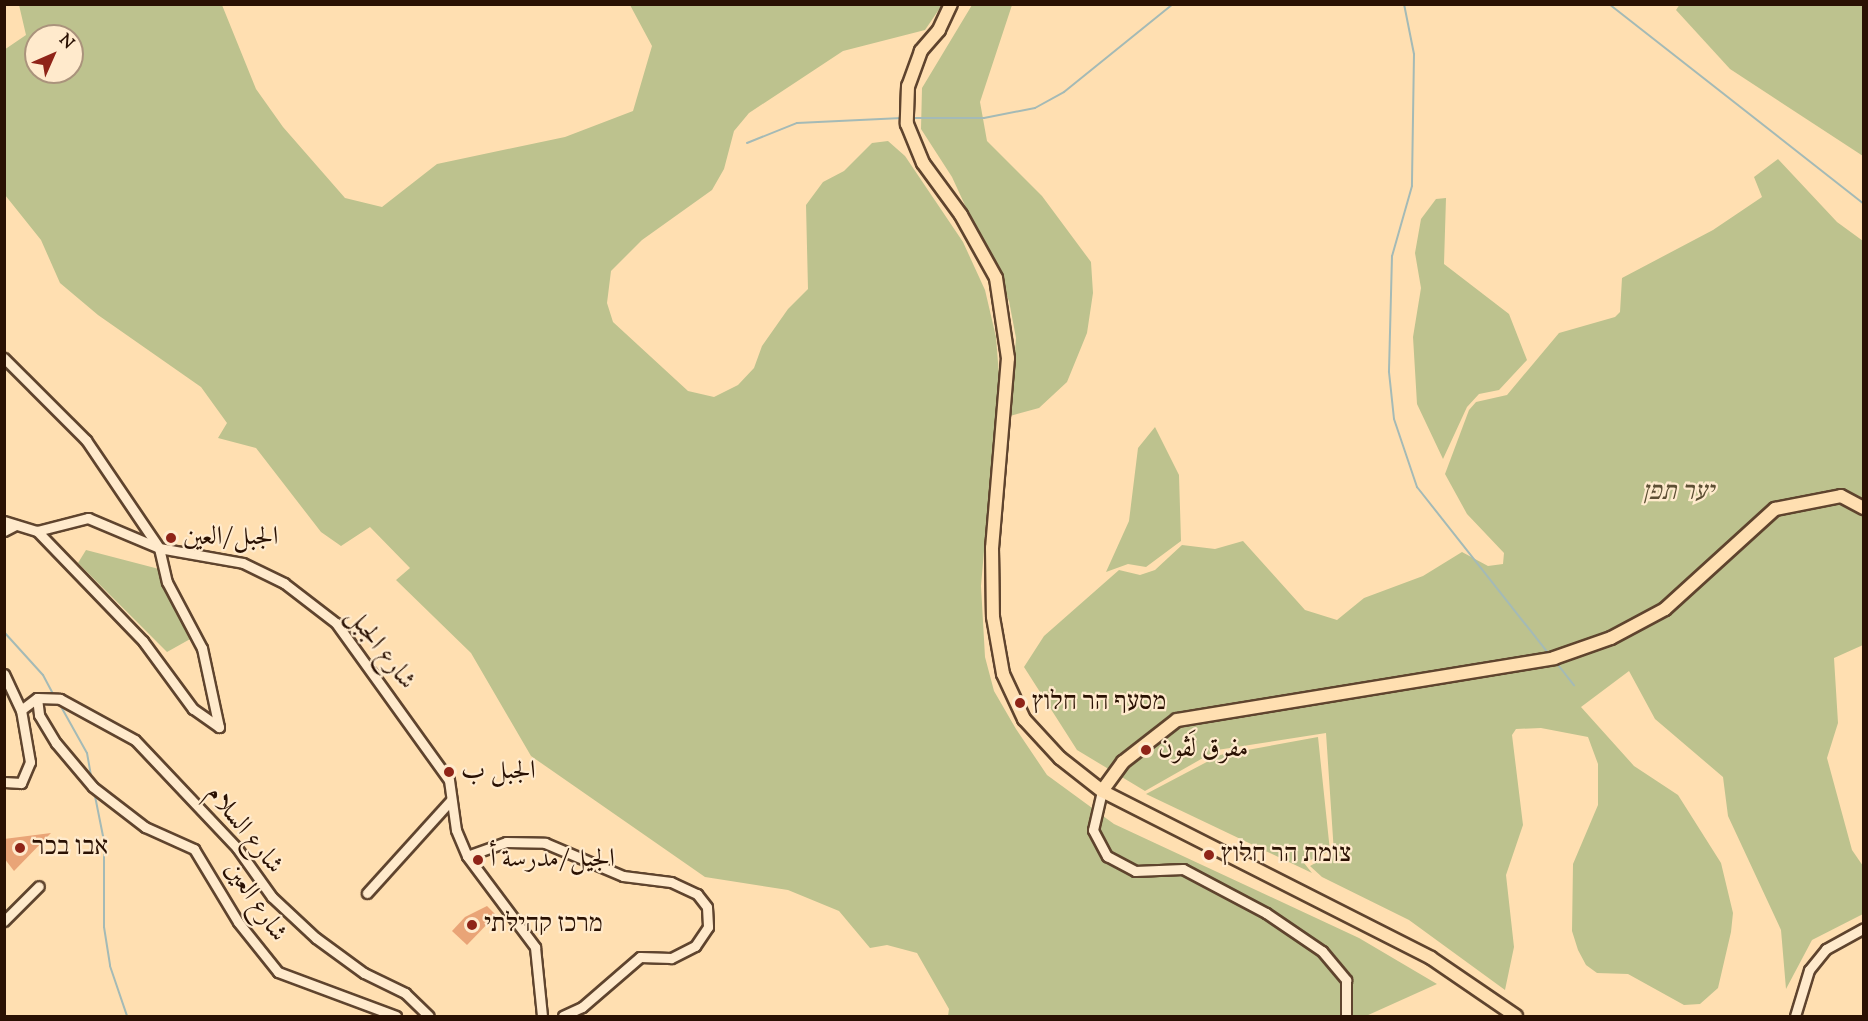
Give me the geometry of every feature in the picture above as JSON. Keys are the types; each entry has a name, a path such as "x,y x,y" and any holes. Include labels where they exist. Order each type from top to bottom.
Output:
{"main road":[{"path":"951,4 921,51 908,86 907,124 923,163 961,215 996,278 1008,358 992,548 993,616 1003,674 1024,719 1041,741 1102,791 1431,958 1516,1017"},
{"path":"1102,791 1123,762 1177,720 1554,658 1611,638 1665,609 1775,509 1841,496 1863,508"}],"street":[{"path":"4,358 86,440 159,548 167,582 202,648 219,727 193,709 142,641 37,531 4,521"},
{"name":"شارع الجبل","path":"37,531 88,518 159,548 243,564 312,600 336,623 430,750 449,780 456,830 467,856 535,947 542,1017"},
{"path":"4,531 16,525"},
{"path":"4,674 21,710 30,762 21,783 4,782"},
{"path":"21,710 37,698"},
{"name":"شارع العين","path":"37,698 39,715 56,743 93,787 145,826 194,849 238,922 278,972 396,1017"},
{"name":"شارع السلام","path":"37,698 60,699 135,740 237,848 272,897 316,938 364,973 405,993 429,1017"},
{"path":"1102,791 1093,830 1107,856 1135,871 1183,869 1266,913 1322,951 1346,980 1346,1017"},
{"path":"367,893 451,800"},
{"path":"467,856 506,842 545,843 622,876 671,882 697,894 707,907 708,927 695,946 671,958 640,957 582,1007 563,1017"},
{"path":"4,921 39,886"},
{"path":"1795,1017 1809,970 1826,949 1863,928"}],"green space":[{"path":"1680,4 1863,5 1863,156 1730,69 1676,10"},
{"path":"19,5 222,5 256,89 283,127 345,198 382,207 437,164 565,137 633,111 652,46 630,5 942,5 925,30 843,51 749,113 734,131 724,169 712,190 642,240 611,271 607,303 613,322 688,391 714,397 738,385 754,368 762,346 788,309 808,289 806,205 823,182 844,171 872,143 888,141 905,156 963,242 985,290 996,337 999,375 981,586 985,657 994,691 1016,729 1047,775 1114,824 1359,938 1437,984 1366,1016 948,1016 949,1009 917,953 887,945 870,948 839,911 788,890 705,877 531,756 471,653 396,580 410,568 370,527 341,546 321,532 256,448 218,438 227,423 201,387 98,315 60,283 41,240 5,195 4,50 24,36 24,84 84,84 84,24 24,24 24,26"},
{"path":"972,5 1012,5 980,102 987,141 1042,196 1091,262 1093,293 1087,333 1067,382 1039,408 1010,416 1016,338 1009,301 952,177 921,129 922,88"},
{"name":"יער תפן","path":"1778,159 1837,222 1863,241 1863,645 1834,658 1838,723 1827,758 1852,850 1863,866 1863,914 1812,940 1786,989 1781,930 1728,816 1723,777 1655,719 1629,671 1581,707 1634,766 1678,795 1721,863 1733,913 1731,932 1718,988 1700,1004 1684,1005 1628,974 1597,973 1586,965 1578,950 1572,931 1573,864 1598,805 1598,764 1588,737 1541,728 1516,729 1512,735 1523,825 1506,875 1514,947 1505,990 1409,920 1322,877 1310,866 1334,853 1326,733 1217,750 1145,791 1077,750 1024,667 1044,636 1119,570 1140,575 1155,570 1182,545 1215,549 1243,541 1305,610 1337,620 1364,598 1423,576 1462,552 1488,566 1503,564 1504,553 1467,514 1445,474 1469,410 1476,402 1507,395 1559,333 1615,317 1620,312 1622,278 1713,230 1762,197 1754,177"},
{"path":"1446,198 1444,264 1509,314 1527,360 1499,390 1479,394 1467,407 1443,459 1417,404 1413,337 1421,288 1415,253 1421,219 1436,199"},
{"path":"1155,427 1179,475 1181,541 1146,567 1128,564 1106,572 1129,521 1138,448"},
{"path":"86,550 159,569 162,586 192,638 167,652 78,563"},
{"path":"1318,737 1330,851 1304,863 1312,873 1146,794 1220,755"}],"building":[{"name":"אבו בכר","path":"51,833 14,871 4,858 4,839"},
{"name":"מרכז קהילתי","path":"487,906 496,915 467,945 452,931 465,917"}],"waterway":[{"path":"911,118 984,118 1035,108 1064,92 1173,4"},
{"path":"1404,4 1414,54 1412,186 1392,256 1389,372 1394,419 1417,487 1549,654"},
{"path":"1609,4 1864,204"},
{"path":"747,143 797,123 902,118"},
{"path":"4,632 43,675 54,696"},
{"path":"1555,661 1574,685"},
{"path":"59,703 87,753 92,780"},
{"path":"94,791 104,841 104,927 110,966 127,1016"}],"place":[{"name":"الجبل/العين","path":"171,538"},
{"name":"מסעף הר חלוץ","path":"1020,703"},
{"name":"مفرق لَڤون","path":"1146,750"},
{"name":"الجبل ب","path":"449,772"},
{"name":"אבו בכר","path":"20,848"},
{"name":"צומת הר חלוץ","path":"1209,855"},
{"name":"الجيل/مدرسة أ","path":"478,860"},
{"name":"מרכז קהילתי","path":"472,925"}]}
